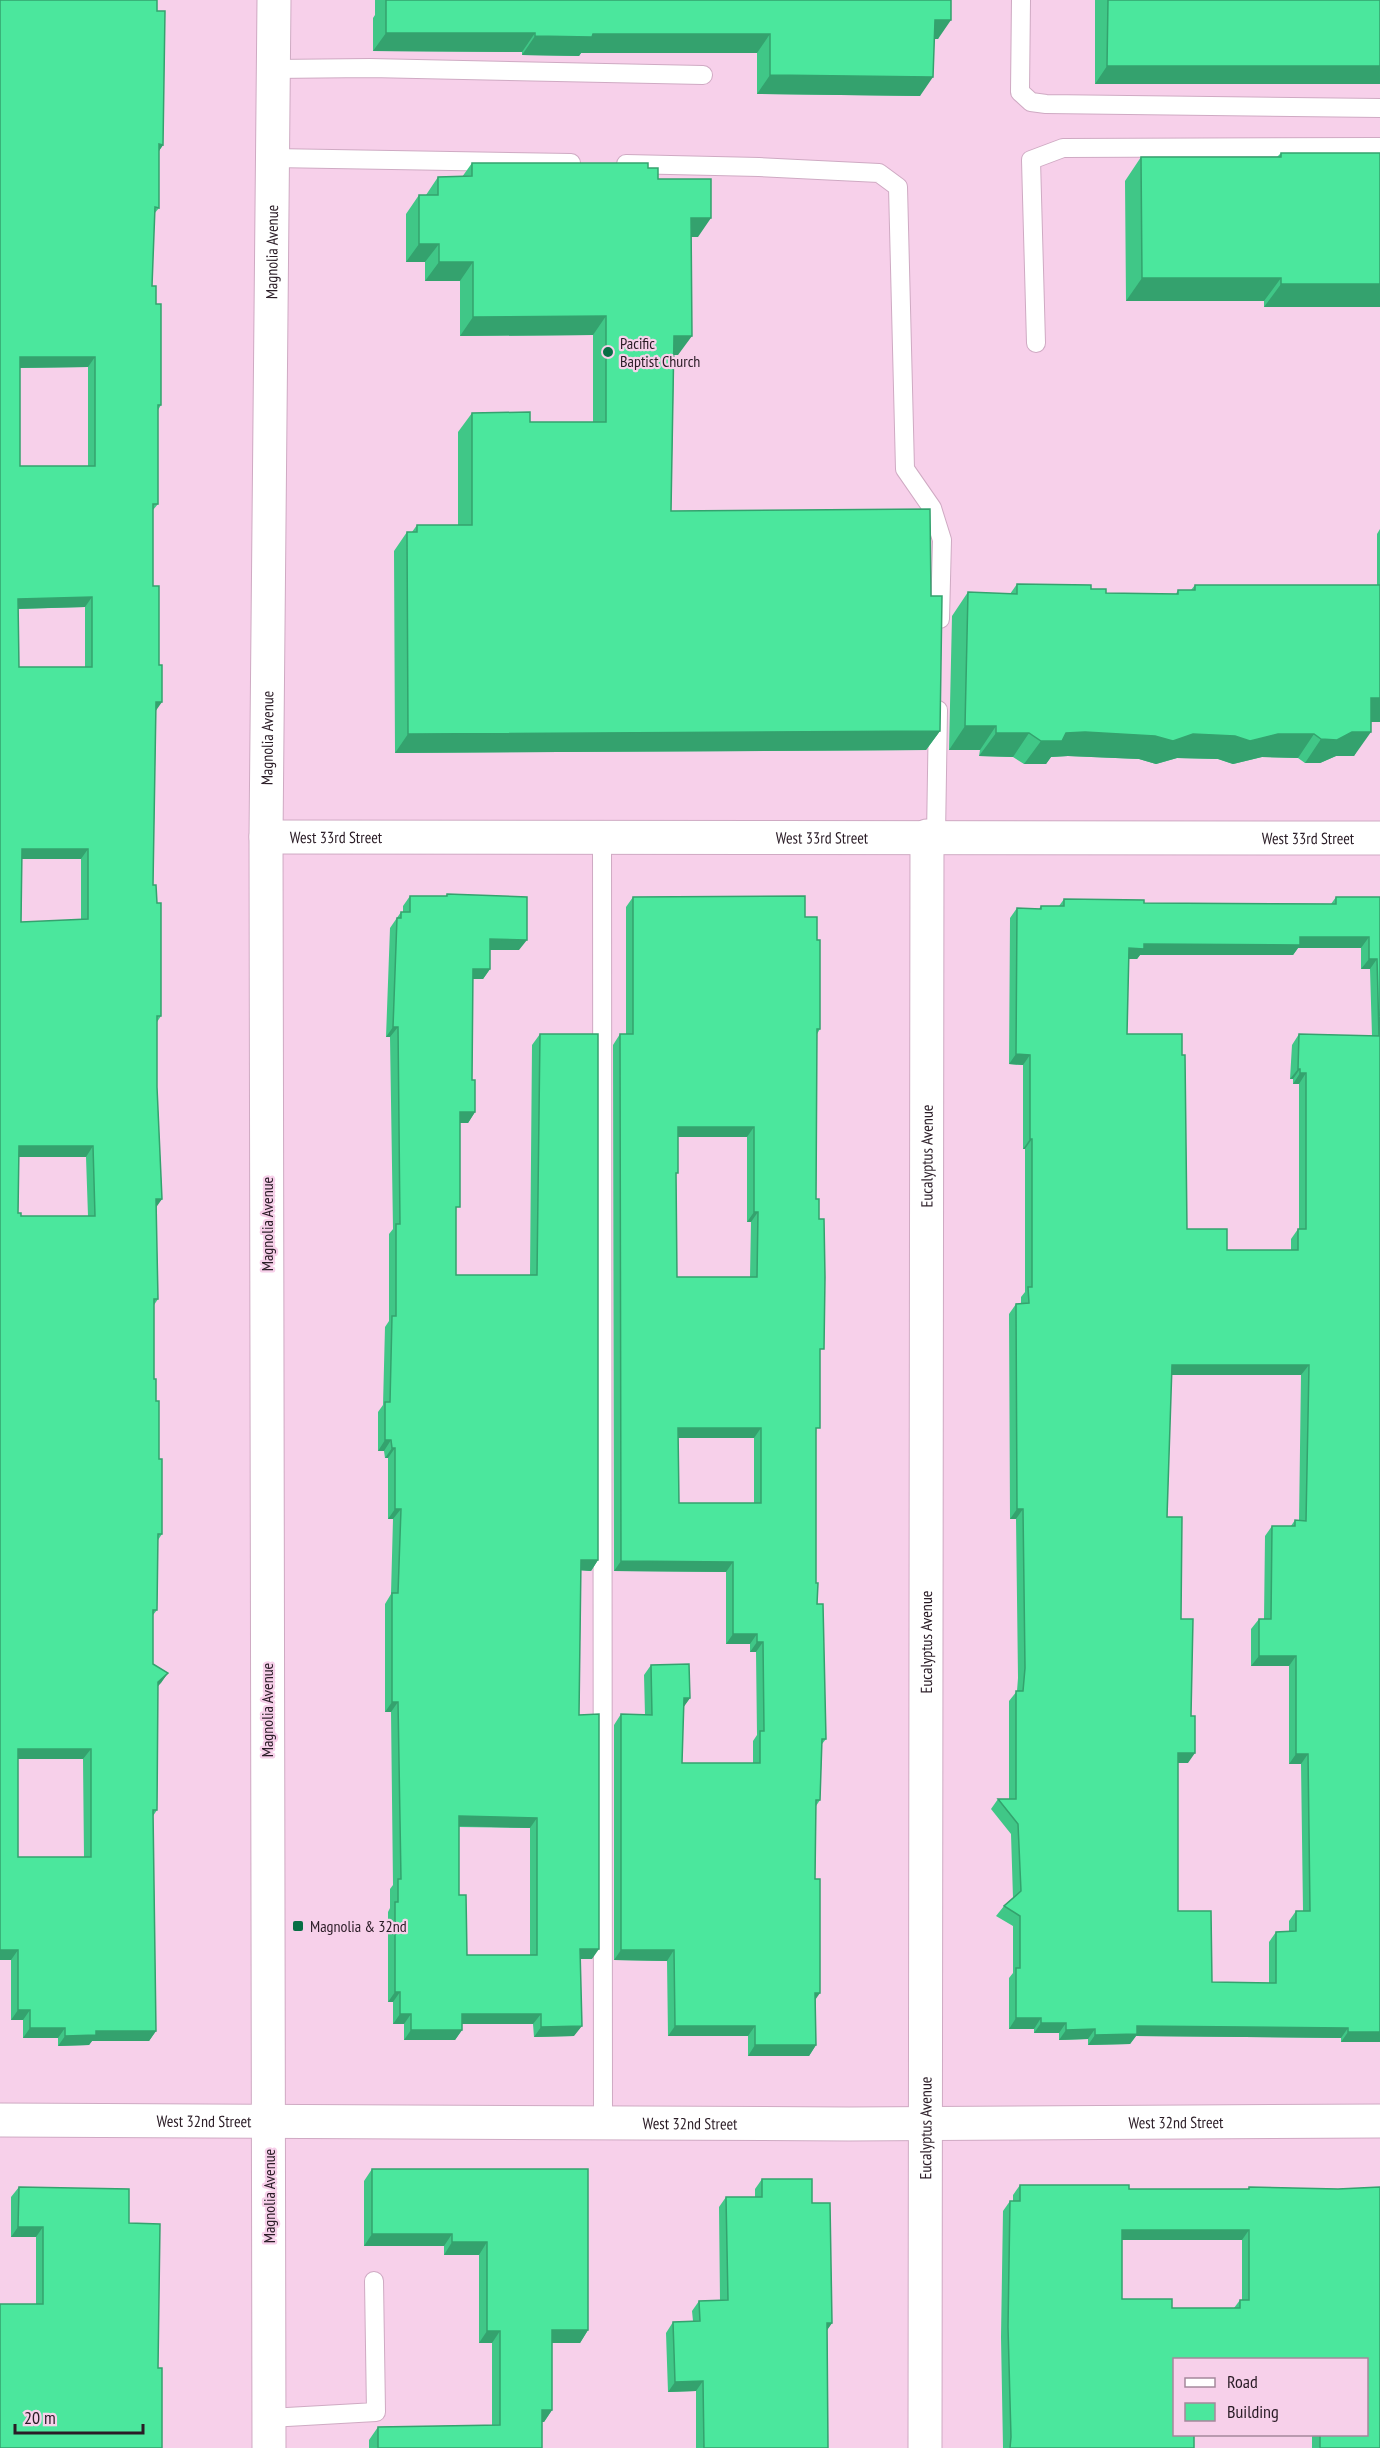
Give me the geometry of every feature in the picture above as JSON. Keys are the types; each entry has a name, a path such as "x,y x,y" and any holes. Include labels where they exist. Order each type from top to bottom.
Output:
{"street":[{"name":"Magnolia Avenue","path":"269,2433 266,837 274,0"},
{"name":"Eucalyptus Avenue","path":"925,2448 924,2124 931,836"},
{"name":"West 33rd Street","path":"266,837 1380,838"},
{"name":"West 32nd Street","path":"0,2120 924,2124 1380,2121"}],"lane":[{"path":"1021,0 1020,92 1032,102 1380,108"},
{"path":"273,69 370,68 703,75"},
{"path":"1036,343 1032,160 1064,148 1380,147"},
{"path":"273,158 584,164"},
{"path":"607,164 759,167 879,173 898,187 905,469 932,508 942,540 940,634"},
{"path":"931,836 938,692"},
{"path":"602,836 603,2123"},
{"path":"269,2433 376,2412 374,2281"}],"building":[{"path":"0,0 157,0 157,11 165,11 163,145 159,144 159,208 155,207 152,286 156,286 156,304 161,304 161,405 158,405 158,504 153,504 153,586 159,586 159,665 162,665 162,702 156,702 153,885 156,885 157,903 161,903 161,1016 157,1016 157,1087 162,1199 156,1199 158,1299 154,1299 154,1379 156,1379 156,1401 159,1401 159,1459 162,1459 162,1534 158,1534 157,1610 153,1610 153,1664 168,1673 158,1682 157,1810 153,1810 156,2031 96,2031 96,2035 65,2036 65,2028 30,2028 30,2010 18,2010 18,1950 0,1950","holes":["20,357 95,357 95,466 20,466","92,597 92,667 19,667 18,599","22,849 88,849 88,919 21,922","19,1146 93,1146 95,1216 21,1216 21,1213 18,1213","18,1749 91,1749 91,1857 18,1857"]},
{"path":"386,0 951,0 951,20 935,20 933,77 770,75 770,34 593,34 592,37 535,36 535,33 386,33"},
{"path":"1108,0 1380,0 1380,66 1107,66"},
{"path":"1281,153 1380,153 1380,284 1281,284 1281,278 1142,278 1141,157 1281,157"},
{"path":"472,163 648,163 648,168 658,168 658,179 711,179 711,218 691,218 692,336 674,336 671,511 930,509 931,596 942,596 940,731 408,734 407,532 417,532 417,525 472,525 472,413 530,412 530,422 606,422 606,316 473,317 473,262 439,262 439,244 419,244 419,195 438,195 438,177 472,176"},
{"path":"1017,584 1091,585 1091,589 1106,589 1106,593 1178,594 1178,590 1195,590 1195,585 1380,585 1380,698 1371,698 1371,732 1352,732 1337,740 1321,739 1314,734 1278,734 1250,741 1235,736 1193,734 1173,741 1155,736 1085,732 1066,733 1062,741 1041,741 1029,733 996,733 996,726 965,726 968,592 1017,594"},
{"path":"447,894 527,897 527,940 490,939 490,969 473,969 472,1080 475,1080 475,1112 460,1112 460,1207 456,1207 456,1275 537,1275 540,1034 598,1034 598,1560 581,1560 579,1715 599,1714 599,1949 580,1949 582,2026 541,2027 541,2014 462,2014 462,2030 411,2030 411,2014 400,2014 400,1992 395,1992 395,1902 398,1902 398,1879 401,1879 398,1702 392,1702 392,1593 398,1593 401,1509 395,1509 395,1448 392,1448 391,1440 385,1440 385,1402 390,1402 392,1316 396,1316 396,1224 400,1224 398,1027 393,1027 397,918 401,918 401,912 410,912 410,896 447,896","holes":["459,1816 537,1818 537,1955 467,1955 466,1895 459,1895"]},
{"path":"805,896 805,917 817,917 817,940 820,940 820,1029 817,1029 816,1199 819,1199 819,1219 824,1219 825,1277 824,1349 820,1349 820,1428 816,1428 816,1583 818,1583 817,1604 823,1604 826,1739 822,1739 820,1800 816,1800 815,1879 820,1879 820,1993 815,1993 816,2045 755,2045 755,2026 675,2026 674,1950 621,1950 621,1714 652,1715 651,1665 689,1664 690,1698 684,1698 682,1763 760,1763 760,1731 764,1731 763,1642 757,1642 757,1634 733,1634 733,1562 621,1561 620,1034 633,1034 633,897","holes":["678,1127 754,1127 754,1212 758,1212 757,1277 677,1277","678,1428 761,1428 761,1503 679,1503"]},
{"path":"1336,897 1380,897 1380,2032 1348,2032 1348,2028 1137,2026 1137,2034 1095,2035 1095,2029 1066,2030 1066,2023 1041,2023 1041,2018 1016,2018 1016,1968 1020,1968 1020,1916 1004,1906 1021,1891 1018,1824 998,1799 1016,1799 1016,1691 1023,1691 1025,1668 1023,1509 1017,1509 1016,1304 1029,1303 1028,1287 1032,1287 1032,1139 1030,1139 1030,1055 1016,1054 1017,908 1041,909 1041,906 1064,906 1064,899 1144,900 1144,903 1336,904","holes":["1300,937 1369,937 1369,959 1377,959 1379,1036 1299,1034 1298,1069 1300,1073 1306,1073 1306,1229 1298,1229 1298,1250 1227,1250 1227,1229 1187,1229 1185,1055 1182,1055 1182,1034 1127,1034 1129,948 1144,949 1144,944 1300,945","1172,1365 1309,1365 1306,1521 1295,1520 1295,1526 1272,1526 1271,1619 1259,1619 1259,1656 1296,1656 1296,1754 1308,1754 1310,1911 1296,1911 1296,1931 1276,1932 1276,1983 1212,1982 1211,1911 1178,1911 1178,1753 1195,1753 1195,1716 1191,1716 1193,1619 1181,1619 1182,1517 1167,1517"]},
{"path":"372,2169 588,2169 588,2330 552,2330 552,2410 542,2410 542,2448 378,2448 378,2427 500,2425 500,2331 487,2331 487,2242 452,2242 452,2234 372,2234"},
{"path":"762,2179 812,2179 812,2203 830,2203 832,2323 827,2323 828,2448 704,2448 703,2381 675,2382 673,2322 700,2321 699,2301 728,2300 726,2197 762,2197"},
{"path":"1020,2185 1129,2185 1129,2189 1380,2187 1380,2448 1320,2448 1320,2436 1368,2436 1368,2358 1173,2358 1173,2436 1194,2436 1194,2448 1010,2448 1008,2327 1010,2201 1020,2201","holes":["1122,2230 1249,2230 1249,2300 1240,2300 1240,2308 1172,2308 1172,2299 1122,2299"]},
{"path":"19,2187 129,2189 129,2223 160,2224 158,2368 162,2368 162,2448 0,2448 0,2304 43,2304 43,2227 18,2227"}],"place":[{"name":"Pacific Baptist Church","path":"608,352"},
{"name":"Magnolia & 32nd","path":"298,1926"}]}
